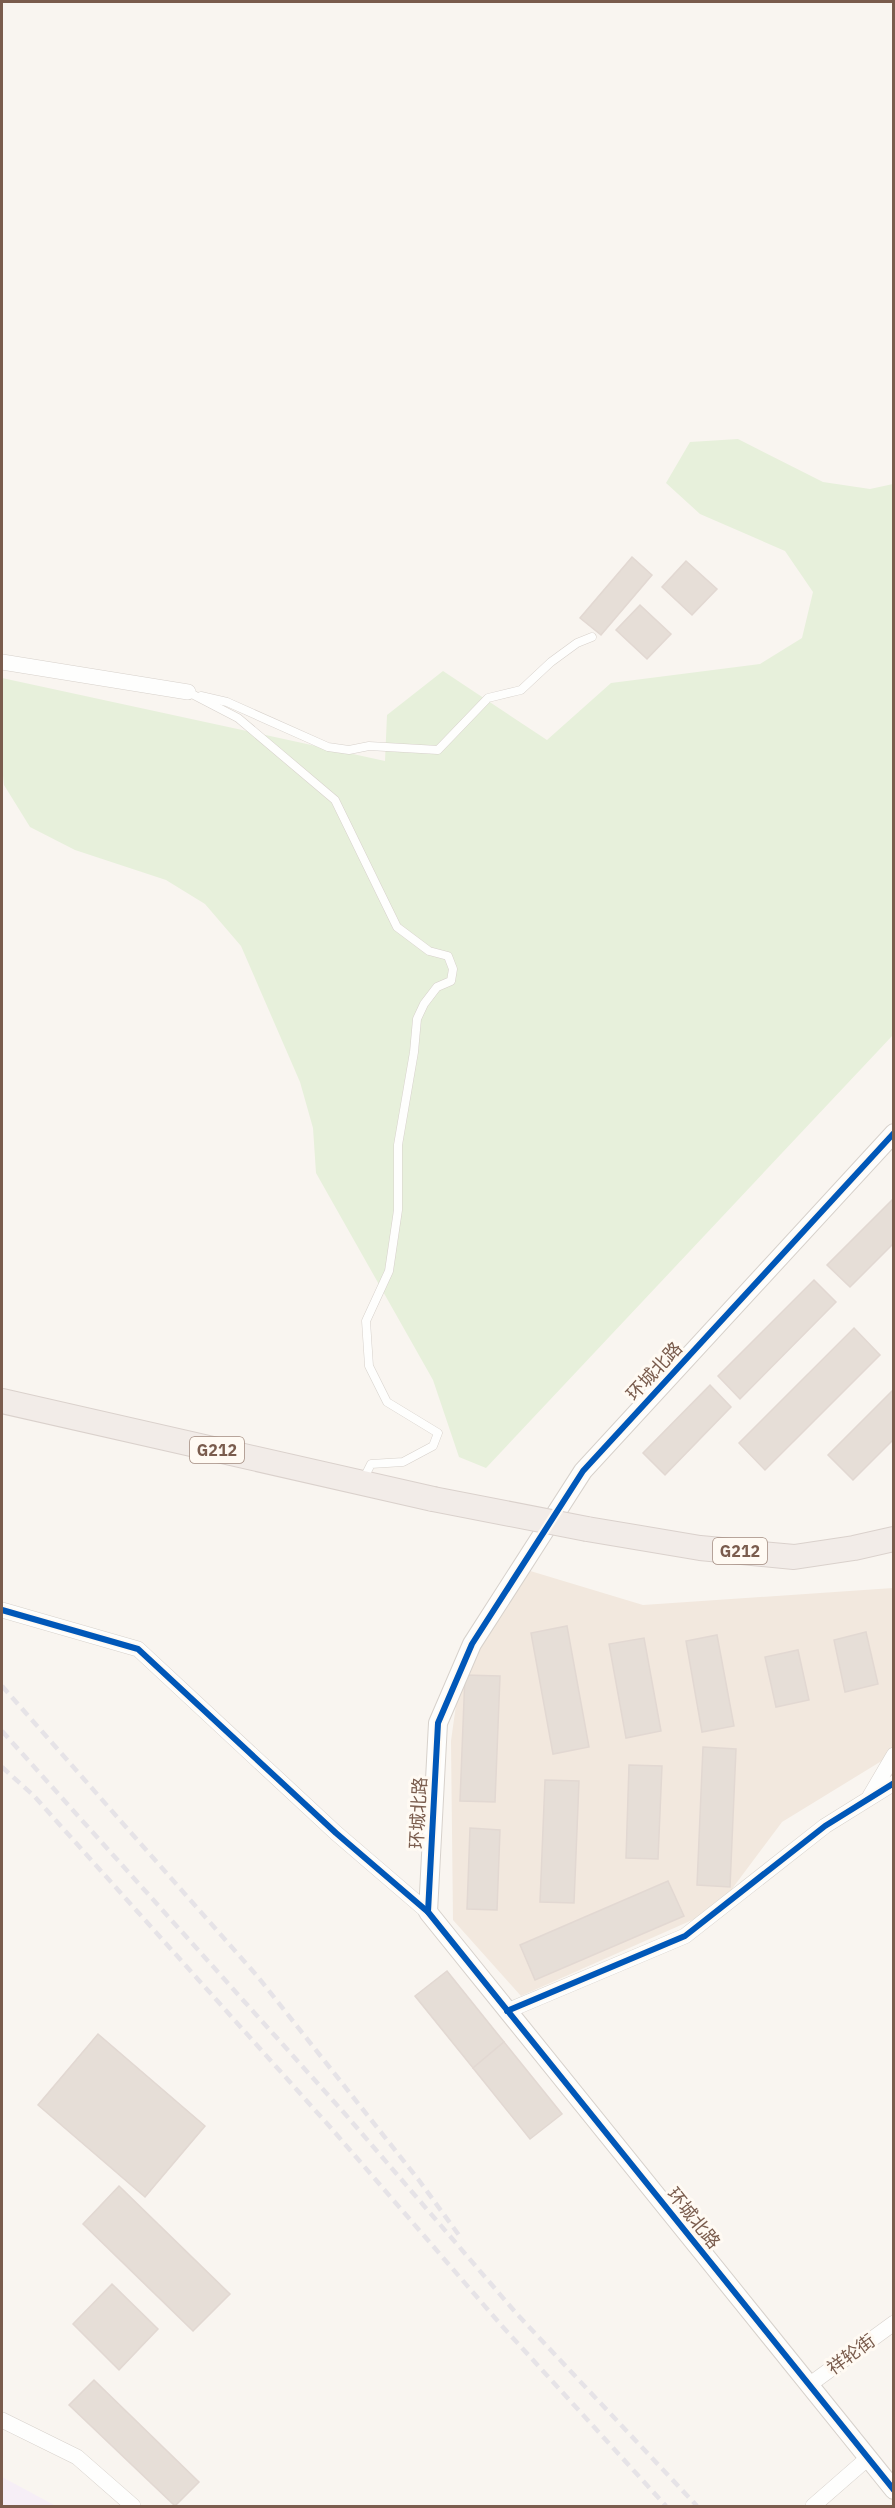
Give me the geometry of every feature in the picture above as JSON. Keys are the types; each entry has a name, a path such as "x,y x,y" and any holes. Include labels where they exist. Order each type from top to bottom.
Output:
{"highway":[{"name":"G212","path":"2,1401 433,1498 587,1529 700,1548 794,1557 894,1539"}],"street":[{"path":"2,662 188,692"},
{"name":"环城北路","path":"894,1133 582,1471 472,1644 438,1723 428,1912 894,2490"},
{"path":"2,1610 138,1649 336,1833 428,1912"},
{"path":"869,1799 894,1755"},
{"path":"507,2011 685,1936 825,1826 894,1783"},
{"name":"祥轮街","path":"809,2385 894,2323"},
{"path":"2,2420 77,2457 133,2506"},
{"path":"813,2506 868,2458"}],"lane":[{"path":"188,692 226,702 328,747 349,750 369,746 438,750 488,698 521,690 551,662 578,643 592,637"},
{"path":"188,692 238,718 335,800 398,927 429,951 448,956 453,969 451,981 438,987 424,1004 417,1019 398,1145 398,1210 389,1271 366,1321 369,1366 387,1402 438,1433 433,1446 403,1462 371,1464 362,1483"}],"shaded area":[{"path":"527,1570 643,1605 893,1588 893,1754 782,1822 717,1909 521,1996 453,1920 451,1741 460,1676"},
{"path":"2,2477 56,2506 2,2506"}],"green space":[{"path":"738,439 823,482 870,489 893,484 893,1035 486,1468 459,1457 433,1380 316,1173 313,1128 300,1082 241,946 205,904 166,880 75,850 30,827 4,785 2,678 385,761 387,715 443,671 547,740 611,683 760,664 802,638 813,592 785,551 700,514 666,483 690,442"}],"building":[{"path":"632,557 652,575 601,635 580,618"},
{"path":"686,561 717,589 692,615 662,587"},
{"path":"640,605 671,634 647,659 616,630"},
{"path":"894,1198 894,1243 850,1287 827,1265"},
{"path":"814,1280 836,1302 740,1399 718,1376"},
{"path":"854,1328 880,1355 765,1470 739,1443"},
{"path":"710,1385 731,1407 665,1475 643,1453"},
{"path":"894,1389 894,1439 853,1480 828,1455"},
{"path":"567,1626 589,1747 553,1754 531,1633"},
{"path":"866,1632 878,1684 845,1692 834,1640"},
{"path":"717,1635 734,1726 702,1732 686,1641"},
{"path":"644,1638 661,1731 626,1738 609,1644"},
{"path":"798,1650 809,1700 776,1707 765,1657"},
{"path":"465,1675 500,1676 495,1802 460,1801"},
{"path":"703,1747 736,1749 730,1887 697,1885"},
{"path":"629,1765 662,1766 658,1859 626,1858"},
{"path":"545,1780 579,1781 574,1903 540,1902"},
{"path":"470,1828 500,1830 497,1910 467,1909"},
{"path":"668,1881 684,1916 535,1980 520,1945"},
{"path":"447,1971 504,2042 473,2068 415,1996"},
{"path":"98,2034 205,2126 145,2197 38,2105"},
{"path":"504,2042 562,2114 530,2139 473,2068"},
{"path":"119,2186 230,2294 193,2331 83,2224"},
{"path":"112,2284 158,2329 119,2370 73,2324"},
{"path":"94,2380 199,2482 175,2506 69,2405"}],"railway":[{"path":"2,1686 258,1977 418,2179 461,2238"},
{"path":"2,1731 346,2115 516,2313 697,2506"},
{"path":"2,1767 34,1796 331,2128 502,2326 666,2506"}],"cycle path":[{"path":"894,1133 583,1471 472,1644 438,1723 428,1912 894,2490"},
{"path":"2,1610 138,1649 336,1833 428,1912"},
{"path":"507,2011 685,1936 825,1826 894,1783"}]}
